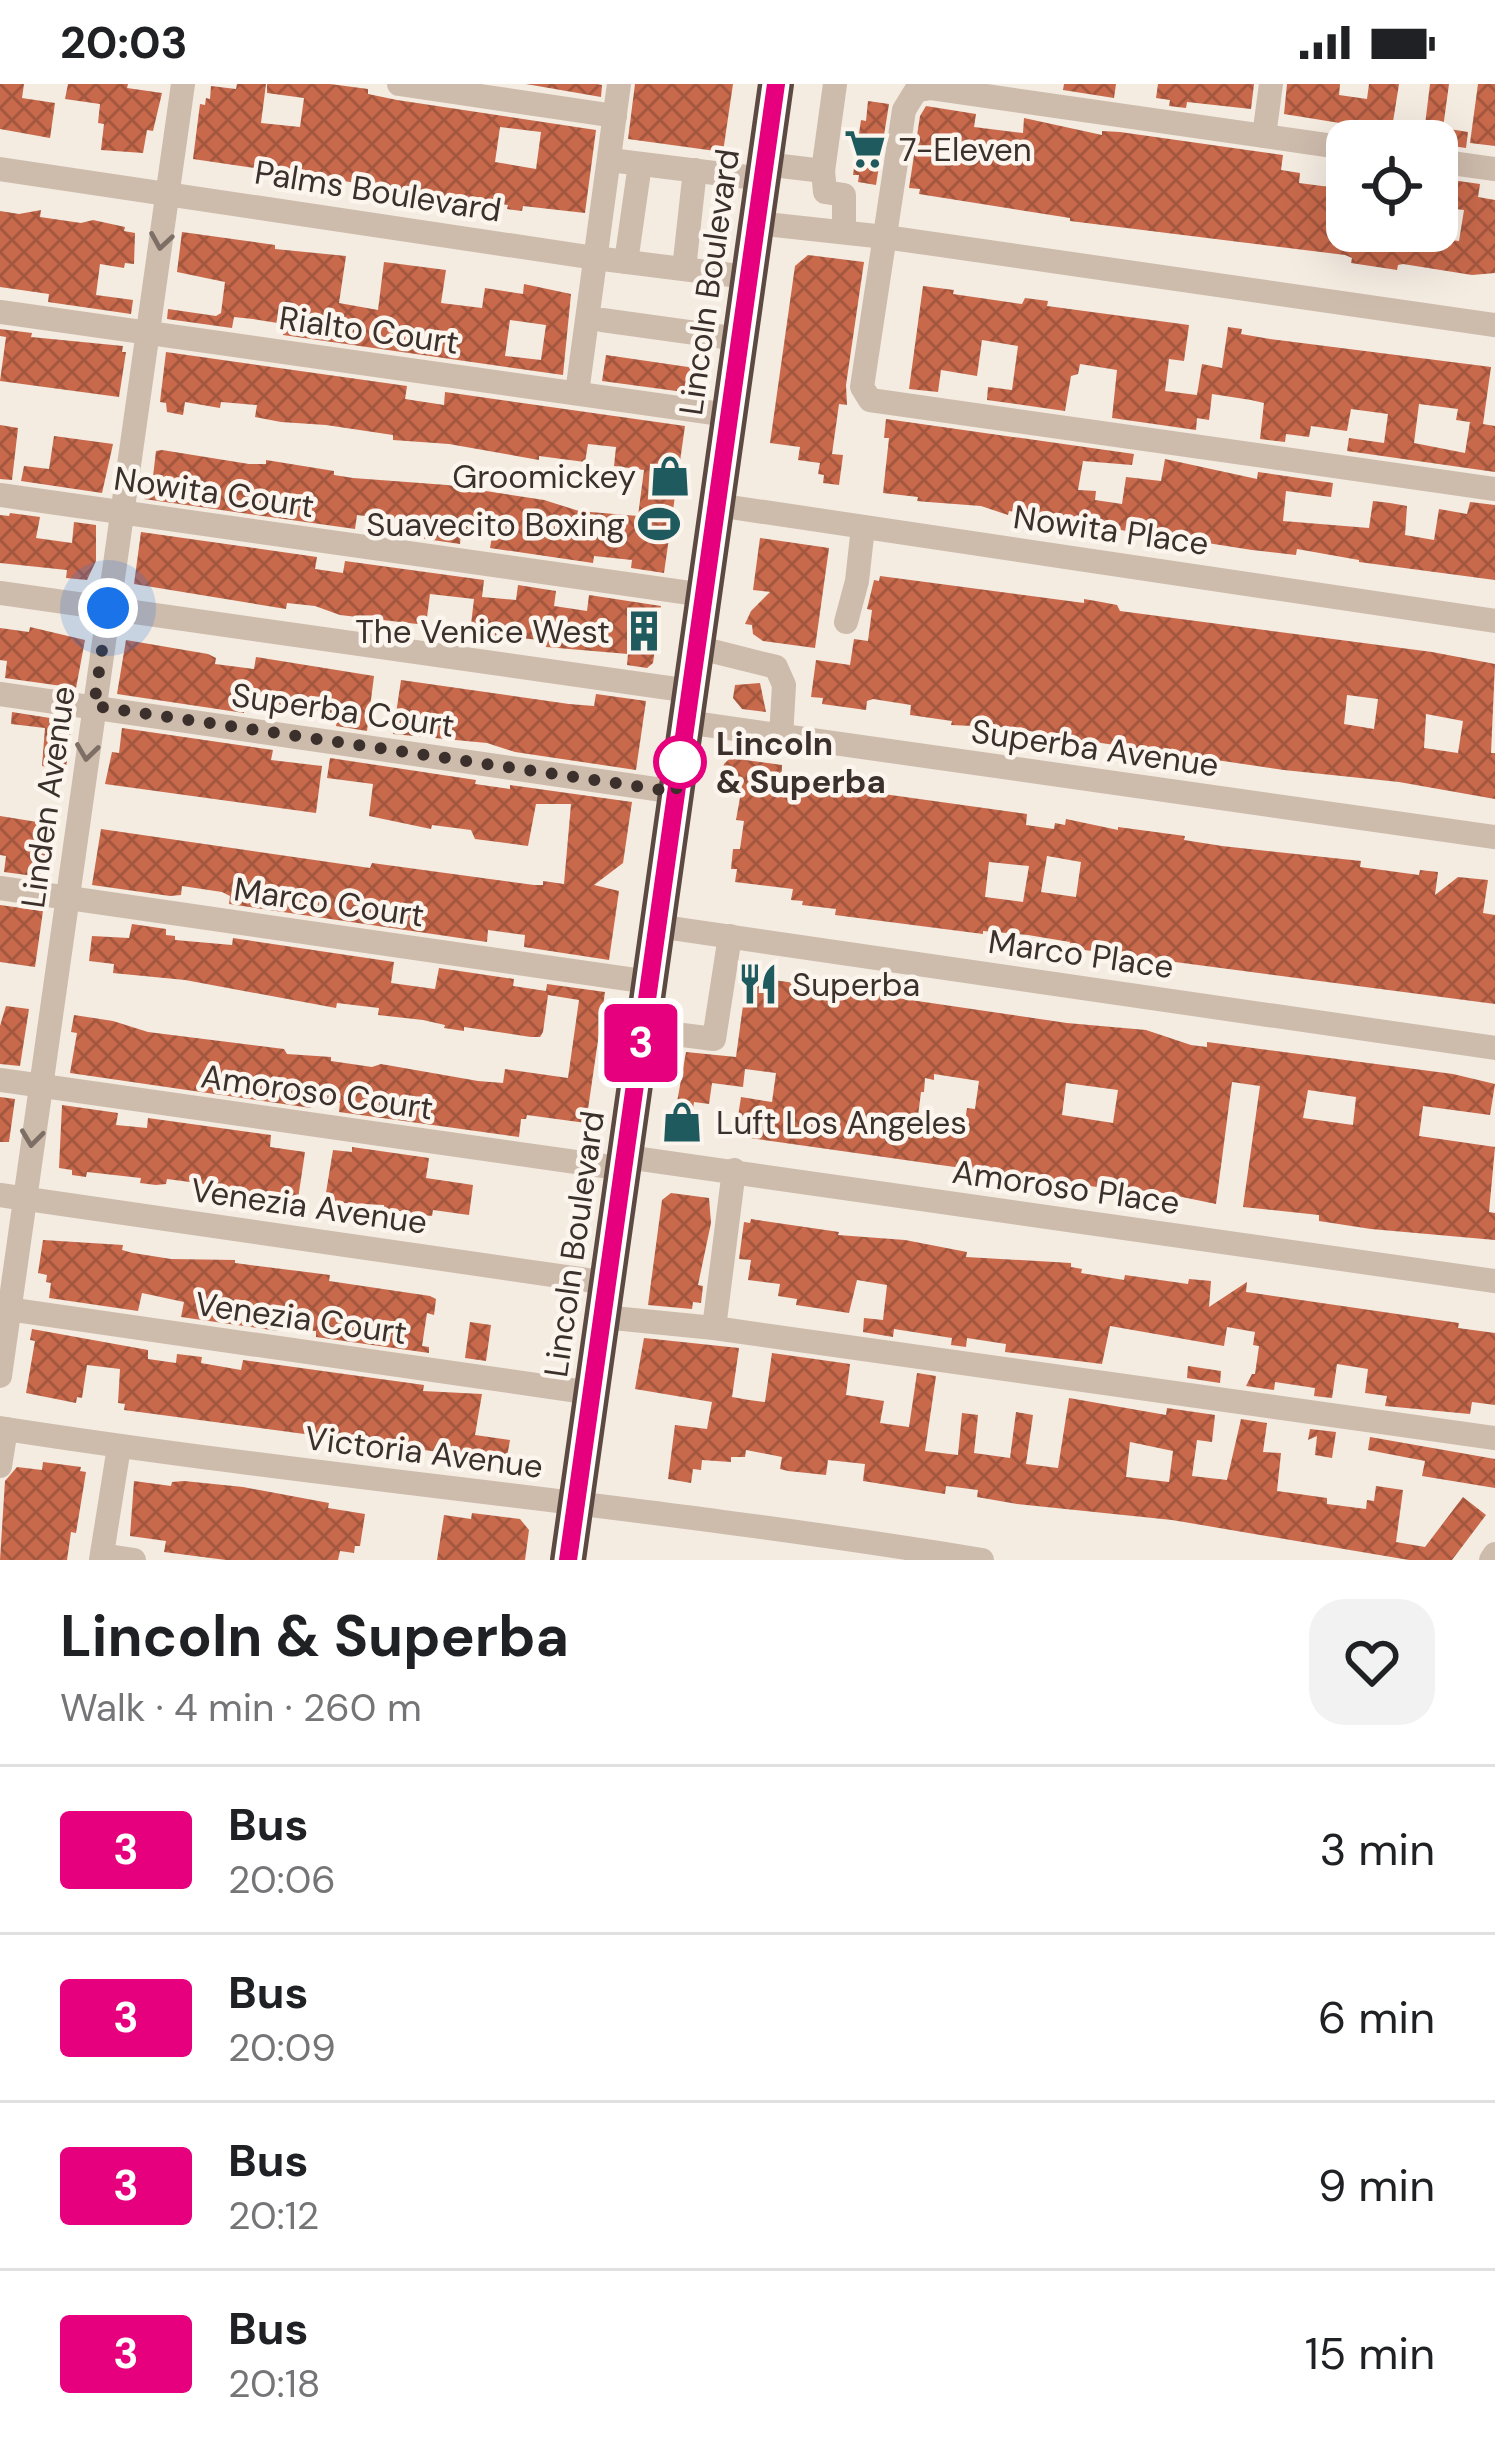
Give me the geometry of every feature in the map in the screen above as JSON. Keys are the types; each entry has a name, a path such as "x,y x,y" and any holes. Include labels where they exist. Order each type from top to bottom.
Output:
{"highway":[{"name":"Lincoln Boulevard","path":"568,1560 776,84"}],"street":[{"name":"Linden Avenue","path":"0,1376 12,1196 39,1086 183,84"},
{"path":"398,84 615,116"},
{"path":"577,393 620,84"},
{"path":"835,84 825,192 844,196 844,232"},
{"path":"1264,136 1271,84"},
{"path":"1326,145 919,87 904,110 862,387 870,400 1495,489"},
{"path":"610,160 694,170 824,171"},
{"path":"626,262 640,164"},
{"path":"1458,164 1495,169"},
{"name":"Palms Boulevard","path":"0,169 747,277"},
{"path":"684,269 694,170"},
{"path":"756,223 886,237 1495,325"},
{"name":"Rialto Court","path":"0,312 728,415"},
{"path":"602,320 739,339"},
{"name":"Nowita Court","path":"0,496 704,596"},
{"name":"Nowita Place","path":"717,505 1495,621"},
{"path":"846,622 857,581 863,526"},
{"name":"Superba Avenue","path":"0,593 688,706 781,737 1495,837"},
{"path":"696,647 776,667 784,685 781,737"},
{"name":"Superba Court","path":"0,694 676,792"},
{"name":"Marco Court","path":"0,888 649,982"},
{"name":"Marco Place","path":"657,926 1495,1048"},
{"path":"643,1030 714,1039 730,936"},
{"name":"Amoroso Court","path":"0,1081 626,1163"},
{"name":"Amoroso Place","path":"626,1163 734,1170 1495,1281"},
{"path":"713,1328 734,1170"},
{"name":"Venezia Avenue","path":"12,1196 606,1300 713,1328 1495,1438"},
{"name":"Venezia Court","path":"5,1308 592,1393"},
{"path":"0,1466 3,1429"},
{"name":"Victoria Avenue","path":"3,1429 634,1509 872,1551 982,1560"},
{"path":"119,1447 101,1558 134,1560"}],"building":[{"path":"0,84 24,84 22,98 55,103 50,138 0,129"},
{"path":"68,84 128,84 127,88 162,93 143,153 101,150 100,104 65,99"},
{"path":"237,84 266,84 261,123 300,127 304,98 267,93 267,84 330,84 368,89 368,94 397,100 596,130 585,213 523,206 522,211 507,209 508,205 193,159 200,104 210,99 211,86 236,89","holes":["500,127 541,132 536,169 495,162"]},
{"path":"526,84 597,84 602,85 601,97"},
{"path":"635,84 733,84 723,152 628,139"},
{"path":"1064,84 1116,84 1114,98 1063,90"},
{"path":"1158,84 1254,84 1251,109 1187,102 1186,108 1169,106 1170,100 1156,98"},
{"path":"1287,84 1340,84 1339,95 1367,99 1369,84 1399,84 1393,120 1326,121 1284,114"},
{"path":"1430,84 1449,84 1444,120 1426,120"},
{"path":"1478,84 1495,84 1495,146 1470,143"},
{"path":"868,101 889,104 876,185 858,182 859,175 853,175"},
{"path":"926,106 976,114 974,127 1023,133 1024,118 1102,135 1102,131 1120,132 1283,155 1281,170 1300,173 1299,183 1326,186 1326,252 1458,252 1464,210 1458,209 1458,181 1480,184 1478,197 1495,200 1495,273 1472,275 1403,264 1397,270 1351,263 1352,258 1345,255 1070,221 919,194 920,189 909,188 920,116"},
{"path":"1458,130 1468,132 1466,148 1458,147"},
{"path":"41,210 40,217 81,223 93,220 135,233 134,264 125,263 124,268 100,264 96,295 133,300 131,314 48,302 49,294 0,287 0,211"},
{"path":"182,232 346,256 339,303 378,310 384,262 446,270 441,303 482,308 485,288 523,294 524,284 571,294 563,375 283,335 284,324 253,319 234,317 232,328 167,319 168,309 221,313 225,282 177,272","holes":["510,320 546,325 541,360 505,356"]},
{"path":"808,255 864,262 847,405 839,404 832,454 843,455 839,485 823,483 824,475 818,474 820,463 798,460 800,447 770,443 795,266"},
{"path":"923,286 1189,325 1184,361 1169,359 1165,391 1197,395 1202,364 1222,368 1228,327 1270,339 1491,367 1483,424 1476,423 1495,426 1495,472 1347,451 1349,438 1384,443 1388,414 1351,409 1347,431 1311,426 1309,437 1286,434 1285,442 1260,439 1264,403 1212,394 1209,420 1197,418 1196,430 1112,418 1117,370 1080,364 1078,374 1071,376 1065,411 987,400 988,387 1012,390 1018,346 982,340 977,376 941,370 938,392 909,389","holes":["1419,404 1458,409 1456,420 1470,422 1465,453 1414,443"]},
{"path":"0,329 32,333 31,337 123,346 119,397 0,381 6,337 0,336"},
{"path":"166,352 407,386 405,399 444,405 445,392 685,426 664,573 631,568 632,560 594,556 593,563 490,548 492,536 461,532 460,544 384,533 386,519 357,515 355,529 144,499 146,487 152,485 156,451 162,450 249,464 266,464 266,460 353,478 447,485 544,500 579,511 638,516 644,470 614,466 616,447 588,444 585,462 539,456 539,460 255,417 257,405 221,402 220,408 185,402 183,415 167,412 166,403 160,402"},
{"path":"606,355 695,368 691,393 602,381"},
{"path":"886,419 1134,454 1132,465 1083,461 1078,490 1096,491 1095,500 1122,504 1126,477 1161,481 1165,459 1257,479 1258,472 1333,483 1331,497 1286,491 1283,521 1369,528 1373,501 1390,503 1407,506 1405,535 1434,540 1439,509 1467,514 1470,502 1495,505 1495,580 1297,549 1296,555 1252,550 1143,529 1132,532 1009,511 1008,515 981,506 883,493 889,438 884,438"},
{"path":"0,425 18,428 12,480 0,479"},
{"path":"54,436 113,444 102,493 21,481 24,466 49,469"},
{"path":"0,515 40,517 36,538 72,543 74,522 96,525 96,561 87,580 66,578 67,570 0,563"},
{"path":"141,532 317,557 315,569 343,573 345,561 484,580 482,597 516,600 518,585 556,591 554,606 587,611 589,595 661,606 653,663 647,668 627,665 628,654 546,647 540,640 470,633 474,599 430,594 426,625 340,615 315,606 287,603 286,609 134,584"},
{"path":"760,538 829,548 815,648 763,641 753,634 752,625 745,624 770,592 753,590"},
{"path":"880,576 1084,603 1084,599 1117,605 1120,611 1495,664 1491,753 1495,753 1495,799 1017,728 951,725 952,721 910,715 911,705 873,699 867,701 866,710 822,704 823,698 811,697 816,660 850,665 854,639 868,641 872,610 867,609 874,580 879,581","holes":["1347,695 1378,699 1374,729 1344,724","1426,714 1463,721 1458,753 1424,748"]},
{"path":"30,627 85,640 76,688 5,678 7,661 0,660 0,628 29,632"},
{"path":"126,640 208,654 216,658 215,664 254,669 256,657 374,676 367,731 336,726 338,714 245,699 244,713 117,694"},
{"path":"401,680 569,704 594,706 596,694 646,701 636,770 515,752 487,743 393,734"},
{"path":"760,683 766,712 742,709 733,698 735,685"},
{"path":"12,712 69,721 65,776 47,774 48,767 42,766 45,728 11,724"},
{"path":"122,728 273,750 271,760 322,766 316,813 105,784 112,752 119,753"},
{"path":"330,758 476,780 475,784 632,802 623,863 594,885 619,891 609,960 524,947 525,935 488,930 487,942 229,904 230,896 222,892 182,886 181,895 170,896 92,885 101,829 370,868 372,863 534,885 543,885 543,881 564,884 571,804 536,804 528,846 475,839 471,830 432,825 431,829 369,816 373,784 327,778"},
{"path":"730,758 782,765 781,785 810,790 811,784 830,786 829,791 861,796 862,791 1027,814 1026,825 1054,829 1055,823 1065,825 1066,819 1222,846 1361,861 1360,867 1419,875 1420,870 1438,872 1435,895 1458,877 1488,880 1483,913 1495,915 1495,1004 1069,948 1070,942 1028,935 983,934 835,915 836,909 802,905 803,901 791,900 793,889 735,882 733,849 740,849 744,821 736,820 741,792 720,789 724,764","holes":["1047,856 1081,862 1076,897 1041,892","989,862 1029,866 1023,902 985,897"]},
{"path":"0,816 56,825 51,862 43,860 41,877 4,872"},
{"path":"0,905 43,911 35,967 0,962"},
{"path":"132,924 166,929 166,935 175,940 232,945 233,938 394,962 391,983 435,989 439,968 514,979 513,986 546,991 547,984 605,992 586,1123 527,1115 521,1119 519,1137 339,1112 340,1103 312,1099 311,1108 70,1073 77,1033 71,1032 74,1015 148,1032 478,1081 503,1083 505,1069 568,1078 579,1000 548,995 543,1032 531,1037 444,1028 423,1020 378,1015 379,1008 337,1003 336,1008 185,980 113,973 114,964 89,961 92,936 129,938"},
{"path":"747,976 1067,1023 1146,1030 1191,1045 1207,1047 1207,1042 1453,1074 1495,1084 1490,1115 1423,1106 1419,1136 1495,1147 1489,1212 1495,1213 1495,1240 1371,1229 1319,1221 1319,1215 1243,1207 1260,1086 1232,1082 1216,1204 1153,1191 735,1136 741,1097 772,1102 776,1073 745,1069 743,1087 712,1083 709,1104 694,1102 689,1138 677,1136 672,1130 686,1052 736,1057","holes":["934,1074 979,1081 975,1109 967,1108 963,1136 917,1124 925,1078 934,1080","1066,1083 1118,1090 1113,1123 1062,1115","1308,1090 1356,1097 1353,1125 1303,1118"]},
{"path":"6,1006 29,1009 20,1066 0,1064 0,1026"},
{"path":"0,1097 15,1099 9,1142 0,1142"},
{"path":"62,1105 118,1113 116,1125 147,1128 148,1118 271,1135 270,1147 305,1152 298,1199 242,1190 236,1190 236,1196 219,1194 220,1186 167,1179 166,1184 156,1185 140,1183 141,1178 87,1172 86,1177 72,1175 72,1170 59,1168"},
{"path":"352,1147 429,1158 426,1178 473,1185 469,1215 433,1210 432,1216 415,1214 384,1205 324,1205 333,1150 352,1152"},
{"path":"671,1193 709,1198 711,1223 698,1285 703,1286 701,1303 693,1302 692,1309 648,1305 662,1200"},
{"path":"751,1219 838,1235 905,1240 967,1252 966,1257 1071,1263 1081,1273 1124,1280 1125,1275 1188,1284 1189,1279 1211,1281 1209,1307 1247,1282 1246,1292 1459,1323 1458,1328 1495,1333 1495,1405 1472,1402 1470,1414 1385,1406 1387,1396 1365,1393 1368,1369 1337,1364 1332,1398 1314,1396 1315,1388 1275,1382 1274,1390 1246,1386 1255,1374 1259,1346 1253,1345 1255,1332 1227,1327 1224,1346 1110,1326 1102,1364 1005,1352 1006,1344 967,1338 966,1347 951,1345 952,1338 894,1329 893,1337 863,1332 864,1318 883,1320 887,1285 857,1280 849,1313 796,1305 797,1299 778,1296 780,1284 748,1280 751,1260 739,1259 744,1222"},
{"path":"43,1240 123,1245 122,1250 171,1259 235,1260 430,1296 436,1299 434,1315 427,1313 422,1346 429,1347 429,1353 316,1337 316,1331 278,1331 181,1317 184,1302 142,1293 138,1311 49,1298 51,1283 46,1282 47,1275 38,1273"},
{"path":"470,1322 491,1325 486,1361 465,1358"},
{"path":"32,1329 148,1350 148,1359 176,1363 177,1354 241,1370 243,1360 424,1385 423,1391 482,1394 475,1435 510,1440 504,1474 453,1462 454,1454 124,1410 125,1404 118,1403 120,1369 87,1365 82,1398 77,1397 76,1403 26,1393 35,1341 30,1340"},
{"path":"644,1338 739,1348 732,1397 749,1400 765,1402 772,1353 850,1364 846,1395 884,1401 880,1423 909,1427 917,1373 936,1376 925,1451 958,1455 962,1413 978,1415 974,1453 1010,1458 1016,1412 1033,1415 1026,1464 1058,1468 1069,1398 1166,1415 1167,1408 1215,1415 1212,1442 1197,1440 1192,1476 1227,1480 1241,1419 1267,1423 1263,1452 1281,1453 1277,1491 1366,1509 1367,1500 1374,1501 1376,1486 1403,1490 1396,1542 1425,1547 1463,1497 1486,1515 1452,1560 1409,1560 1172,1520 1017,1504 977,1497 978,1490 946,1486 945,1494 863,1481 865,1464 828,1460 826,1475 788,1471 780,1469 782,1457 746,1450 745,1457 731,1457 731,1462 702,1460 701,1470 693,1469 691,1483 668,1479 675,1425 707,1429 712,1402 635,1389","holes":["1130,1442 1173,1451 1169,1482 1126,1477"]},
{"path":"1188,1366 1221,1371 1220,1383 1187,1378"},
{"path":"1310,1429 1336,1432 1332,1458 1315,1455 1317,1436 1308,1440"},
{"path":"1370,1437 1495,1459 1495,1488 1422,1476 1425,1461 1368,1450"},
{"path":"43,1462 81,1467 86,1472 67,1560 0,1560 5,1481 17,1467 42,1470"},
{"path":"134,1481 243,1487 329,1503 328,1508 365,1514 360,1546 355,1546 354,1553 340,1551 338,1560 226,1560 164,1552 166,1541 130,1536"},
{"path":"472,1513 520,1519 529,1530 525,1560 437,1560 444,1515 471,1519"}],"bus line":[{"name":"3","path":"568,1560 776,84"}],"place":[{"name":"7-Eleven","path":"865,149"},
{"name":"Groomickey","path":"670,476"},
{"name":"Suavecito Boxing","path":"659,524"},
{"name":"The Venice West","path":"644,631"},
{"name":"Lincoln & Superba","path":"680,762"},
{"name":"Superba","path":"758,984"},
{"name":"Luft Los Angeles","path":"682,1122"}],"route":[{"path":"108,608 94,706 676,792 680,762"}]}
